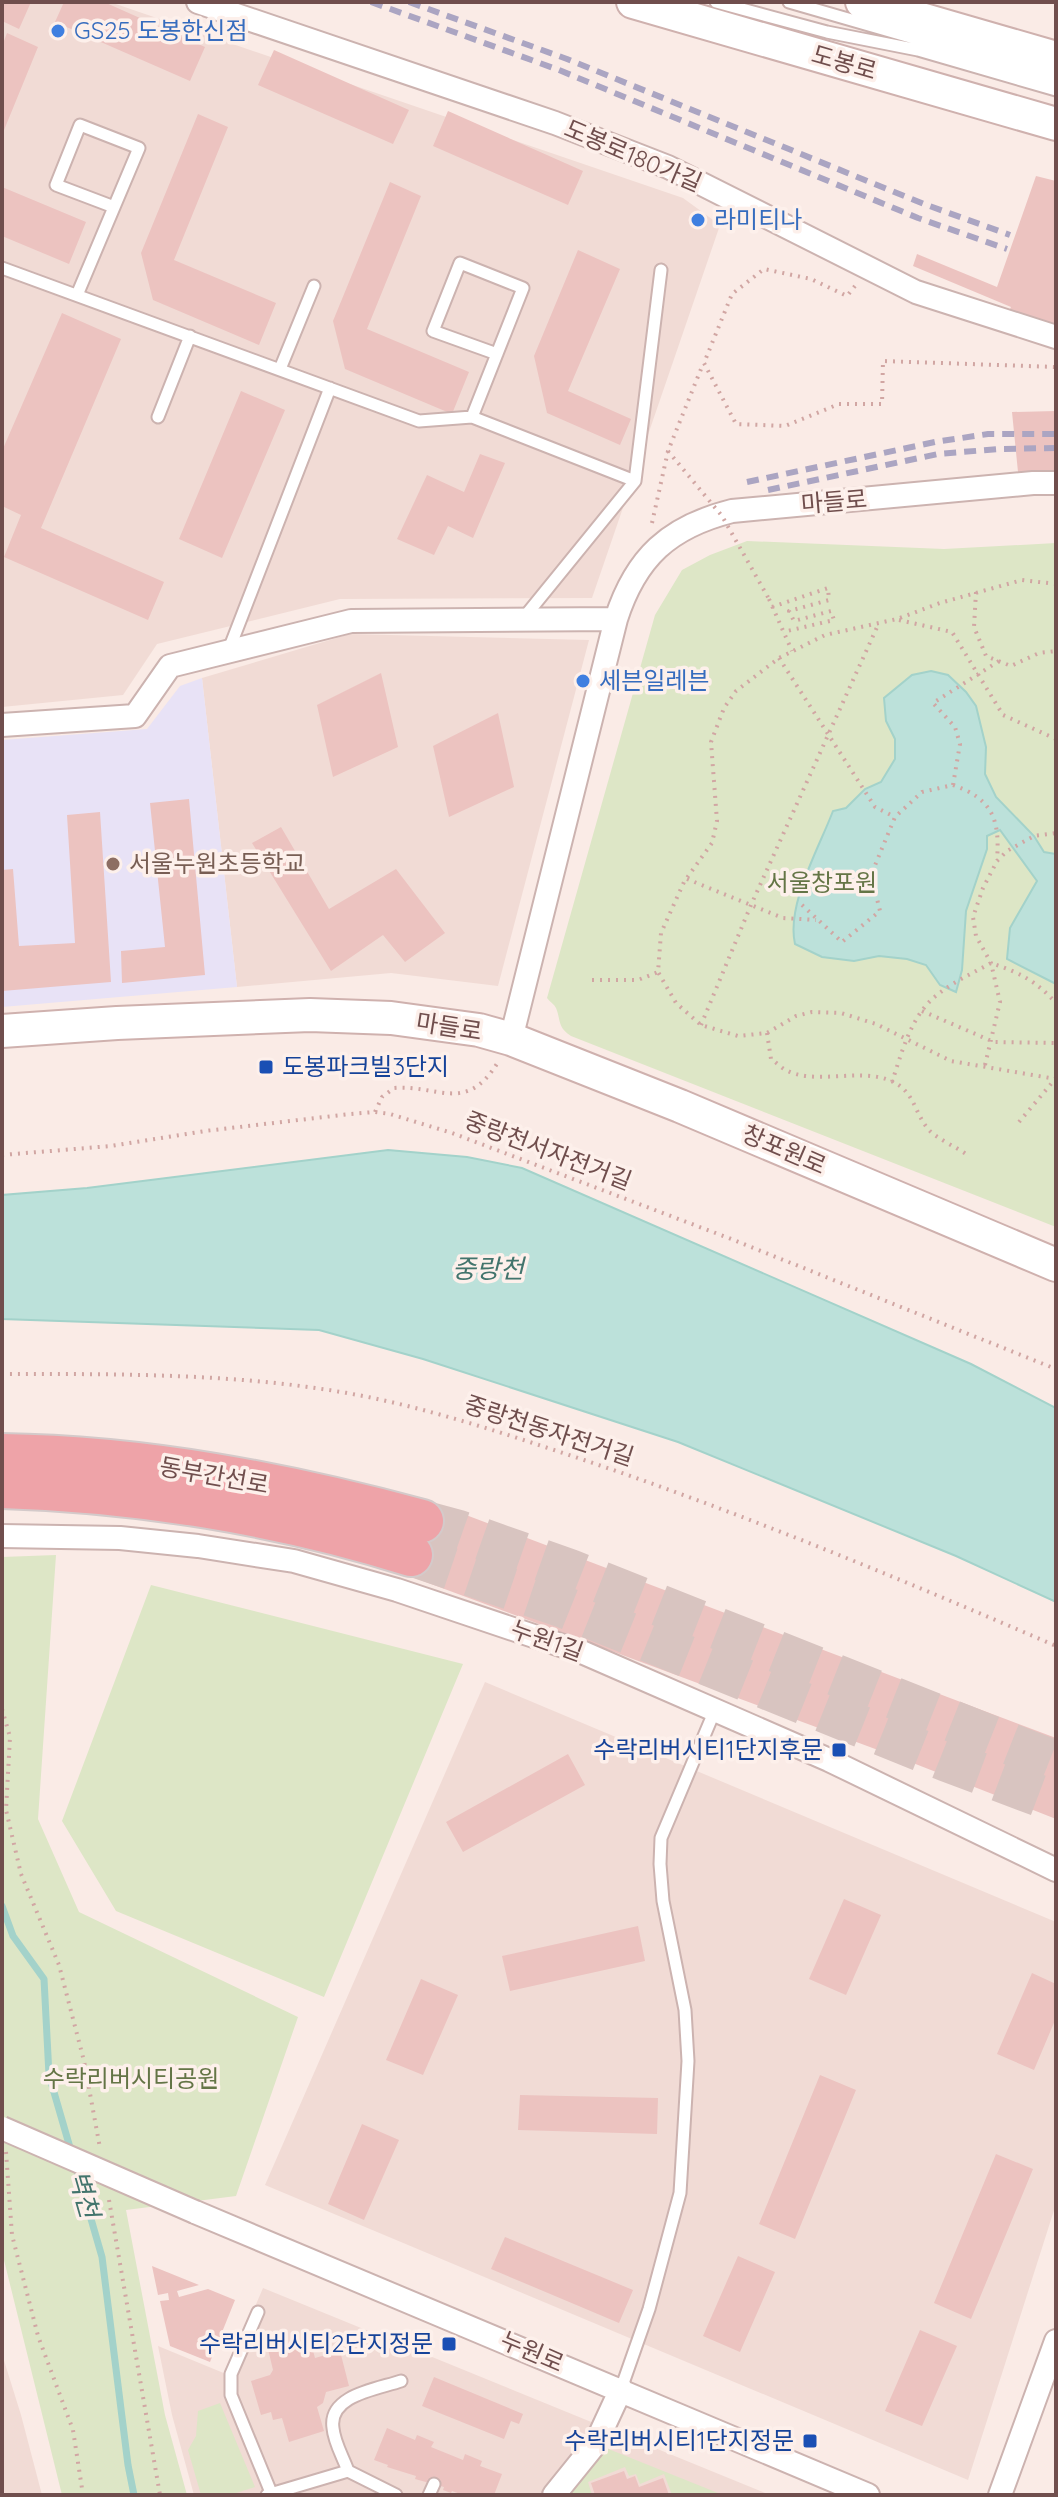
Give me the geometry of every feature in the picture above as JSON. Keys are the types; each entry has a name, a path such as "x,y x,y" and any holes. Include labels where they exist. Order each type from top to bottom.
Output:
{"highway":[{"name":"동부간선로","path":"2,1455 99,1459 166,1467 330,1497 417,1538 288,1523 194,1505 2,1487"}],"street":[{"name":"도봉로180가길","path":"198,2 555,123 668,167 916,292 1056,337"},
{"name":"도봉로","path":"633,2 1056,124"},
{"path":"862,2 1056,58"},
{"name":"마들로","path":"2,1031 310,1015 391,1018 461,1026 511,1039 616,619 625,592 644,560 668,538 732,511 1056,483"},
{"path":"2,725 135,716 170,666 351,621 616,619"},
{"name":"창포원로","path":"511,1039 680,1106 1056,1265"},
{"name":"누원1길","path":"2,1536 120,1538 198,1546 294,1561 397,1590 584,1653 829,1760 1056,1870"},
{"name":"누원로","path":"4,2135 621,2389 868,2495"},
{"path":"1000,2495 1056,2341"},
{"path":"554,2495 596,2443 621,2389"}],"lane":[{"path":"716,2 827,32 918,50 1056,90"},
{"path":"789,2 1056,79"},
{"path":"77,295 139,148 80,125 56,185 114,207"},
{"path":"472,417 497,354 523,288 460,263 433,331 497,354"},
{"path":"2,268 419,421 472,417 635,481"},
{"path":"522,620 635,481 661,270"},
{"path":"280,369 314,286"},
{"path":"158,417 190,336"},
{"path":"228,652 330,388"},
{"path":"621,2389 649,2309 680,2193 687,2048 685,2010 663,1901 661,1838 715,1710"},
{"path":"258,2312 231,2374 231,2395 270,2494 348,2471"},
{"path":"396,2495 348,2471 333,2431 332,2418 336,2408 348,2398 401,2381"}],"path":[{"path":"644,560 668,451 732,294 764,269 811,279 847,296 869,269"},
{"path":"704,363 736,424 785,426 839,404 882,404 883,361 1056,367"},
{"path":"668,451 722,516 769,599 792,651"},
{"path":"1019,1122 1056,1078 951,1061 876,1024 841,1013 812,1012 796,1016 767,1033 738,1036 701,1025 676,1003 658,972 661,933 687,879 712,843 717,821 711,742 724,708 736,691 779,658 825,635 897,619 1022,580 1056,584"},
{"path":"772,607 828,588 829,600 789,611 794,621 831,611 834,620 783,632"},
{"path":"976,592 974,627 986,656 1011,666 1039,653 1056,651"},
{"path":"897,619 952,632 1003,715 1056,739"},
{"path":"701,1025 751,905 879,624"},
{"path":"779,658 875,807 895,817"},
{"path":"953,785 960,744 955,727 933,703 999,661"},
{"path":"802,905 842,942 880,911 871,875 895,817 922,792 953,785 969,791 985,803 994,816 997,861"},
{"path":"985,1065 1000,1002 991,963 976,936 973,917 997,861 1007,851 1034,836 1056,833"},
{"path":"687,879 783,918 818,920"},
{"path":"991,963 1040,985 1056,1003"},
{"path":"892,1082 906,1039 922,1011 936,995 991,963"},
{"path":"592,980 638,980 658,972"},
{"path":"922,1011 994,1042 1056,1043"},
{"path":"767,1033 771,1059 787,1071 814,1076 855,1075 885,1079 901,1086 930,1131 966,1154"},
{"path":"375,1112 382,1097 394,1088 445,1094 473,1089 495,1067 511,1039"},
{"name":"중랑천서자전거길","path":"2,1155 111,1146 205,1131 375,1112 411,1120 466,1139 827,1277 1056,1369"},
{"name":"중랑천동자전거길","path":"2,1374 256,1380 365,1397 407,1407 550,1449 726,1511 929,1591 1056,1646"},
{"path":"2,1709 10,1737 6,1810 21,1874 59,1965 84,2061 101,2152"},
{"path":"4,2135 12,2235 38,2336 73,2430 83,2495"},
{"path":"109,2197 160,2495"}],"shaded area":[{"path":"2,2 110,2 683,198 720,225 592,598 340,599 157,644 123,695 2,707"},
{"path":"350,634 589,640 498,986 391,973 237,987 202,678"},
{"name":"서울누원초등학교","path":"202,678 237,987 2,1007 2,740 147,729 180,686"},
{"path":"485,1682 1056,1922 1056,2204 968,2480 265,2185"},
{"path":"263,2288 770,2495 194,2495 172,2415 158,2346 226,2374"},
{"path":"2,2354 21,2415 42,2495 2,2495"}],"green space":[{"name":"서울창포원","path":"747,541 944,549 1056,543 1056,1227 571,1036 561,1026 556,1008 547,998 655,615 682,570"},
{"name":"수락리버시티공원","path":"56,1555 38,1819 79,1912 298,2017 236,2196 126,2210 165,2415 187,2495 62,2495 2,2252 2,1557"},
{"path":"151,1585 463,1664 324,1997 116,1911 62,1821"},
{"path":"220,2403 255,2487 230,2495 201,2495 188,2450 196,2436 198,2411"},
{"path":"606,2448 723,2495 672,2495 664,2474 640,2484 636,2474 629,2476 625,2467 588,2482 592,2495 568,2495"}],"water":[{"path":"931,671 948,675 976,706 986,747 985,774 996,797 1034,836 1044,852 1056,854 1056,984 1007,959 1010,928 1037,881 1000,830 987,836 987,849 966,911 962,970 956,992 940,985 926,965 907,959 879,956 854,961 822,957 795,944 793,929 799,895 833,811 846,808 865,789 881,782 895,759 895,739 886,721 884,698 912,675"},
{"name":"중랑천","path":"388,1150 467,1157 522,1168 971,1364 1056,1408 1056,1602 956,1556 678,1442 423,1359 319,1330 2,1319 2,1195 87,1188"}],"building":[{"path":"2,2 31,2 19,29 2,21"},
{"path":"64,2 104,2 205,47 190,81 55,22"},
{"path":"7,33 38,47 2,135 2,46"},
{"path":"274,50 409,110 393,144 258,85"},
{"path":"448,111 583,171 568,205 433,146"},
{"path":"198,114 228,127 174,260 276,303 259,345 153,300 141,253"},
{"path":"1036,176 1056,181 1056,327 1008,313 1011,307 913,266 917,254 997,287"},
{"path":"390,182 421,196 367,329 469,372 452,414 345,369 333,321"},
{"path":"2,187 86,222 69,264 2,236"},
{"path":"578,250 620,269 568,391 631,419 620,445 547,413 534,356"},
{"path":"62,313 121,339 41,528 164,582 148,620 4,557 21,515 2,506 2,451"},
{"path":"241,391 285,410 222,558 179,539"},
{"path":"1056,411 1056,471 1018,472 1012,412"},
{"path":"480,454 505,463 473,538 448,526 434,555 397,539 427,475 464,492"},
{"path":"381,673 398,747 333,777 317,705"},
{"path":"498,713 514,787 449,817 433,746"},
{"path":"189,799 205,975 122,983 121,951 165,947 150,803"},
{"path":"100,812 111,982 2,991 2,870 13,869 19,946 75,943 67,815"},
{"path":"281,827 329,909 396,869 445,933 405,962 383,935 331,971 252,843"},
{"path":"429,1501 1056,1738 1056,1819 404,1574"},
{"path":"568,1754 585,1785 463,1852 446,1822"},
{"path":"844,1899 881,1915 846,1995 809,1979"},
{"path":"638,1926 645,1961 510,1991 502,1956"},
{"path":"1032,1973 1056,1984 1056,2018 1034,2070 997,2054"},
{"path":"421,1979 458,1995 423,2075 386,2060"},
{"path":"820,2075 856,2090 795,2239 759,2224"},
{"path":"520,2095 658,2098 657,2134 518,2130"},
{"path":"362,2124 399,2140 364,2220 328,2204"},
{"path":"996,2154 1033,2169 971,2319 934,2303"},
{"path":"505,2237 633,2290 619,2323 491,2269"},
{"path":"738,2256 775,2272 740,2352 703,2336"},
{"path":"152,2266 199,2285 177,2291 179,2297 208,2289 235,2300 210,2362 170,2346 160,2301 169,2300 168,2293 158,2295"},
{"path":"920,2330 957,2346 922,2426 885,2411"},
{"path":"302,2340 304,2349 312,2347 315,2358 340,2351 349,2386 326,2392 323,2403 317,2407 324,2431 289,2442 282,2418 273,2420 271,2412 261,2415 251,2381 270,2375 273,2370 268,2349"},
{"path":"434,2377 523,2414 519,2424 511,2421 504,2439 422,2406"},
{"path":"387,2428 415,2440 417,2435 434,2442 431,2447 463,2460 465,2454 482,2461 480,2466 502,2474 494,2495 451,2493 443,2490 444,2487 415,2479 416,2476 374,2460"},
{"path":"624,2471 627,2479 635,2476 639,2487 663,2478 669,2495 595,2495 591,2483"}],"waterway":[{"name":"벽천","path":"2,1906 13,1936 44,1979 49,2075 71,2151"},
{"name":"벽천","path":"76,2167 102,2257 134,2495"}],"tunnel":[{"path":"422,1521 570,1570 1056,1762"},
{"path":"411,1555 561,1606 1056,1802"}],"railway":[{"path":"371,2 559,70 918,218 1007,249"},
{"path":"409,2 567,59 924,204 1010,235"},
{"path":"747,482 935,442 988,434 1056,434"},
{"path":"768,490 938,454 1056,448"}],"place":[{"name":"GS25 도봉한신점","path":"58,31"},
{"name":"라미티나","path":"698,220"},
{"name":"세븐일레븐","path":"583,681"},
{"name":"서울누원초등학교","path":"113,864"},
{"name":"도봉파크빌3단지","path":"266,1067"},
{"name":"수락리버시티1단지후문","path":"839,1750"},
{"name":"수락리버시티2단지정문","path":"449,2344"},
{"name":"수락리버시티1단지정문","path":"810,2441"}]}
